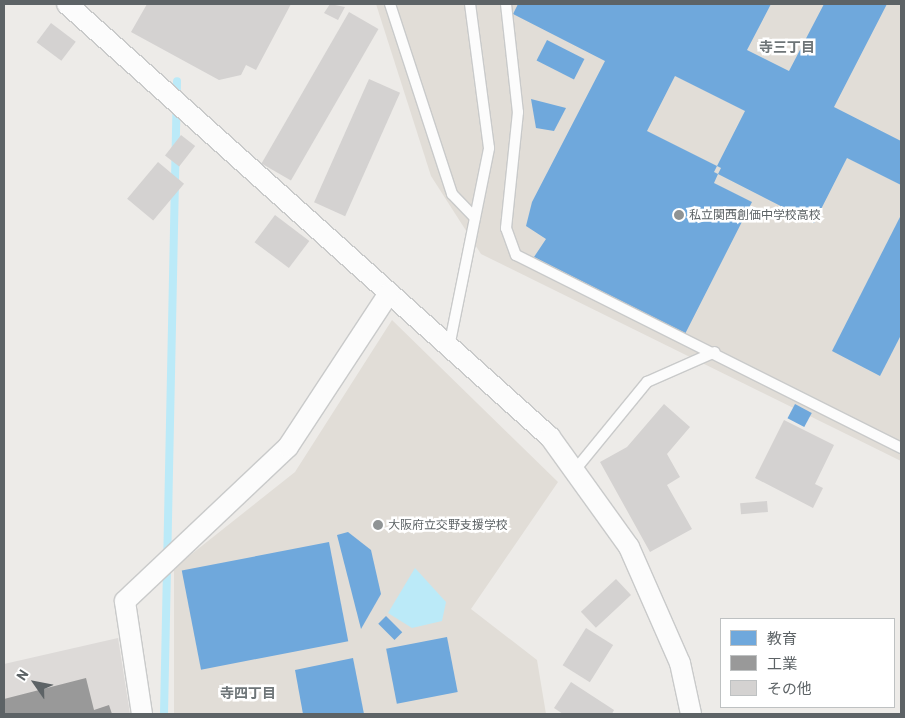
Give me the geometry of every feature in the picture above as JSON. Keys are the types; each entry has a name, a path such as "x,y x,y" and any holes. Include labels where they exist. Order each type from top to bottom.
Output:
{"street":[{"path":"67,4 550,437 629,547 680,663 691,714"},
{"path":"142,714 125,601 288,446 389,293"}],"lane":[{"path":"390,4 452,194 475,218"},
{"path":"449,347 489,148 470,4"},
{"path":"506,4 518,112 506,228 516,255 715,352 901,448"},
{"path":"575,470 647,382 715,352"}],"shaded area":[{"name":"私立関西創価中学校高校","path":"376,4 901,4 901,461 481,254 431,176"},
{"name":"大阪府立交野支援学校","path":"392,320 558,482 471,609 537,660 546,714 174,714 174,568 295,472"},
{"path":"118,638 130,714 4,714 4,664"}],"water":[{"path":"415,568 446,602 442,621 412,628 388,613"}],"building: 教育":[{"path":"518,4 771,4 747,50 789,71 824,4 887,4 834,107 901,141 901,185 847,158 814,223 718,174 714,183 752,202 685,334 534,257 546,239 526,226 532,202 605,61 513,14","holes":["675,76 745,111 717,166 647,131","717,166 721,168 718,174 714,172"]},
{"path":"547,40 584,59 574,80 537,60"},
{"path":"531,99 566,108 554,131 536,128"},
{"path":"901,215 901,335 880,376 832,351"},
{"path":"795,404 812,413 804,427 787,418"},
{"path":"348,532 371,550 381,594 361,629 337,535"},
{"path":"329,542 348,641 201,670 182,571"},
{"path":"386,616 402,632 394,640 378,624"},
{"path":"447,637 458,692 397,704 386,649"},
{"path":"353,658 364,714 303,714 295,670"}],"building: 工業":[{"path":"86,678 94,710 109,705 112,714 4,714 4,699"}],"building: その他":[{"path":"147,4 291,4 256,70 246,65 241,75 219,80 131,32"},
{"path":"330,4 345,7 338,20 324,13"},
{"path":"349,12 378,29 291,181 262,164"},
{"path":"51,23 76,42 61,61 37,42"},
{"path":"369,79 400,93 345,216 314,202"},
{"path":"181,135 195,146 179,167 165,155"},
{"path":"158,162 184,184 153,221 127,199"},
{"path":"275,215 309,241 289,268 255,242"},
{"path":"664,404 690,427 667,454 680,477 667,485 692,529 650,552 600,462 627,447"},
{"path":"784,420 834,445 815,484 823,488 813,508 755,478"},
{"path":"767,501 768,512 741,514 740,503"},
{"path":"616,579 631,595 596,628 581,612"},
{"path":"586,628 613,645 590,682 563,665"},
{"path":"571,682 614,710 612,714 563,714 554,708"}],"waterway":[{"path":"164,714 177,81"}],"place":[{"name":"私立関西創価中学校高校","path":"679,215"},
{"name":"大阪府立交野支援学校","path":"378,525"}],"district":[{"name":"寺三丁目","path":"787,47"},
{"name":"寺四丁目","path":"248,693"}]}
